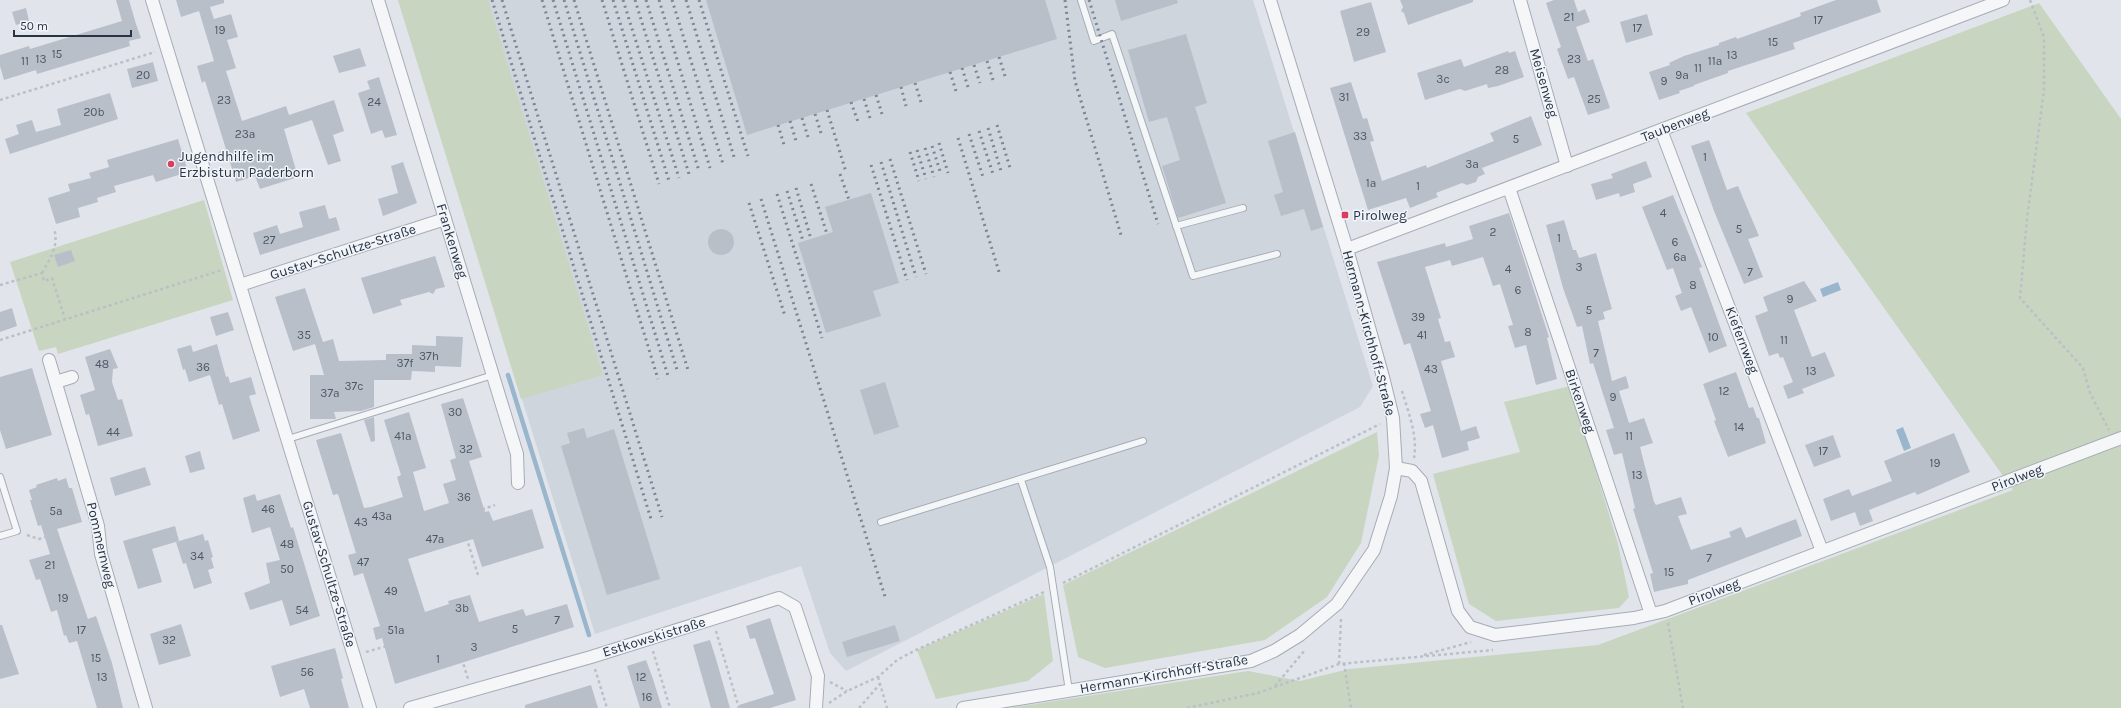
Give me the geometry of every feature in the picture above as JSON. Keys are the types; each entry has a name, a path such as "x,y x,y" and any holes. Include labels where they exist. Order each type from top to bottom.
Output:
{"street":[{"name":"Gustav-Schultze-Straße","path":"152,0 370,708"},
{"name":"Frankenweg","path":"378,0 517,454 518,483"},
{"name":"Hermann-Kirchhoff-Straße","path":"963,708 1251,661 1274,651 1300,635 1337,604 1374,550 1391,496 1396,468 1393,418 1384,377 1347,249 1270,0"},
{"name":"Meisenweg","path":"1520,0 1568,166"},
{"name":"Taubenweg","path":"1347,249 1568,166 1988,3 2003,0"},
{"name":"Kiefernweg","path":"1661,130 1822,551"},
{"name":"Birkenweg","path":"1509,188 1652,614"},
{"name":"Gustav-Schultze-Straße","path":"240,285 446,219"},
{"name":"Pommernweg","path":"49,360 98,526 101,554 146,708"},
{"path":"56,382 72,376"},
{"name":"Pirolweg","path":"1396,468 1412,471 1421,481 1458,611 1470,627 1495,635 1665,611 2118,439"},
{"name":"Estkowskistraße","path":"410,708 592,657 778,598 795,607 818,676 816,708"}],"lane":[{"path":"1081,0 1094,41 1112,34 1193,276 1277,254"},
{"path":"1176,226 1243,208"},
{"path":"288,439 493,375"},
{"path":"881,522 1021,480 1142,441"},
{"path":"0,477 17,531 0,536"},
{"path":"1021,480 1050,567 1069,691"}],"path":[{"path":"2030,0 2044,37 2044,90 2027,218 2020,298 2083,368 2090,393 2118,439"},
{"path":"0,100 167,49"},
{"path":"201,158 284,133"},
{"path":"54,228 57,239 54,252 42,273 44,281 52,278 65,319"},
{"path":"0,340 226,269"},
{"path":"0,285 42,273"},
{"path":"828,704 847,691 878,677 897,660 916,650 1053,588 1393,418"},
{"path":"416,530 495,505"},
{"path":"460,517 478,575"},
{"path":"17,531 39,539 62,532"},
{"path":"446,607 472,691"},
{"path":"1665,611 1682,707"},
{"path":"713,619 739,708"},
{"path":"1335,624 1340,620"},
{"path":"354,656 435,632"},
{"path":"1418,656 1495,635"},
{"path":"649,639 670,708"},
{"path":"1274,686 1306,649"},
{"path":"1187,708 1258,693 1274,686 1344,663 1496,649"},
{"path":"592,657 607,708"},
{"path":"1344,663 1351,708"},
{"path":"878,677 887,708"},
{"path":"859,708 880,684"}],"shaded area":[{"path":"398,0 1253,0 1373,386 1360,407 846,671 830,653 801,566 595,634"}],"green space":[{"path":"398,0 488,0 603,375 521,399"},
{"path":"2039,3 2121,119 2121,708 1009,708 1248,671 1300,681 1349,669 1598,645 2013,490 1746,113"},
{"path":"204,200 233,300 58,354 56,347 39,351 10,262"},
{"path":"1570,386 1618,544 1629,597 1619,608 1496,621 1469,604 1433,474 1520,452 1504,402"},
{"path":"1377,432 1379,455 1361,543 1327,597 1265,640 1105,668 1078,657 1063,585"},
{"path":"1044,594 1053,661 1028,681 936,699 917,650"}],"water":[{"path":"1838,282 1841,290 1823,297 1820,289"},
{"path":"1903,427 1911,448 1904,451 1896,430"}],"building":[{"path":"116,0 129,0 141,38 129,41 130,46 37,74 36,70 4,80 0,66 0,55 29,46 30,49 122,21"},
{"path":"176,0 224,0 224,3 210,7 214,19 231,14 238,37 227,40 236,68 226,71 242,121 286,106 289,115 334,100 344,131 333,135 341,161 328,165 312,120 284,129 298,177 260,189 255,176 236,182 205,81 202,83 197,66 214,61 199,11 181,17"},
{"path":"706,0 1045,0 1057,39 747,135"},
{"path":"1115,0 1177,0 1178,3 1121,21"},
{"path":"1400,0 1473,0 1473,2 1408,25 1404,13 1401,11 1403,7"},
{"path":"1554,0 1574,0 1578,12 1585,9 1590,22 1576,27 1588,61 1593,59 1610,108 1588,115 1574,77 1568,79 1557,49 1561,47 1546,3"},
{"path":"1836,0 1877,0 1881,12 1793,43 1795,49 1728,71 1728,73 1694,85 1679,91 1680,93 1659,100 1649,72 1670,65 1669,63 1684,56 1719,45 1719,43 1736,37 1737,39 1801,16 1800,13"},
{"path":"1371,2 1386,52 1354,62 1340,11"},
{"path":"26,8 29,21 16,25 12,12"},
{"path":"1647,14 1653,35 1626,43 1620,22"},
{"path":"1186,34 1207,103 1195,107 1226,203 1178,218 1162,166 1180,160 1167,117 1149,122 1128,50"},
{"path":"360,48 366,66 339,73 333,56"},
{"path":"1508,51 1509,53 1515,51 1524,77 1498,86 1488,88 1487,84 1465,91 1460,89 1425,100 1417,73 1461,59 1464,67"},
{"path":"153,62 158,81 132,88 127,69"},
{"path":"379,77 397,135 385,138 382,130 371,134 358,93 370,89 367,81"},
{"path":"1351,82 1363,119 1367,118 1374,141 1370,142 1382,181 1426,165 1427,168 1494,141 1490,133 1531,116 1542,145 1482,168 1485,174 1478,177 1476,182 1467,185 1462,183 1436,193 1438,197 1410,208 1406,198 1368,210 1330,88"},
{"path":"110,93 118,119 10,154 5,139 19,134 16,125 32,120 36,132 61,125 57,109"},
{"path":"1295,132 1323,227 1311,231 1304,209 1281,216 1274,195 1283,192 1268,141"},
{"path":"178,139 188,172 156,182 153,175 114,186 116,192 97,198 98,202 78,208 80,217 56,224 48,198 70,191 68,184 91,178 89,173 109,167 107,160"},
{"path":"1709,140 1727,190 1738,186 1759,236 1748,239 1763,277 1744,284 1714,211 1691,146"},
{"path":"1646,161 1652,177 1633,184 1635,192 1620,197 1619,193 1596,200 1591,184 1613,178 1611,174"},
{"path":"403,162 417,203 383,216 378,199 398,193 391,166"},
{"path":"871,193 899,283 873,291 881,316 826,333 798,243 833,232 825,207"},
{"path":"1673,195 1702,267 1699,268 1727,346 1709,353 1691,307 1681,311 1675,296 1682,293 1673,268 1667,270 1642,207"},
{"path":"325,205 329,219 336,217 340,230 260,255 253,233 277,225 280,234 303,227 299,212"},
{"path":"1509,213 1549,337 1547,338 1557,379 1536,385 1526,345 1515,348 1508,326 1513,325 1500,284 1493,286 1483,257 1452,266 1450,260 1425,267 1441,318 1438,319 1445,342 1450,341 1455,357 1441,361 1461,431 1476,426 1480,438 1467,442 1469,450 1442,458 1433,425 1425,428 1420,414 1431,411 1410,343 1404,345 1377,262 1445,243 1446,247 1473,239 1469,226"},
{"path":"1564,220 1573,250 1576,250 1579,258 1596,253 1612,309 1603,312 1605,319 1598,321 1612,381 1626,376 1629,388 1619,391 1629,423 1644,418 1653,443 1640,447 1656,505 1681,497 1687,514 1678,516 1691,550 1731,537 1729,532 1741,527 1746,538 1796,519 1802,536 1688,580 1688,584 1654,592 1650,574 1653,573 1633,509 1635,508 1622,453 1614,455 1606,430 1614,428 1593,363 1590,364 1582,326 1577,327 1563,288 1546,225"},
{"path":"721,229 730,233 734,242 730,251 721,255 712,251 708,242 712,233"},
{"path":"71,250 75,261 58,267 54,255"},
{"path":"435,256 445,287 436,289 433,294 429,292 400,300 402,305 373,314 361,278"},
{"path":"1804,281 1817,301 1794,310 1812,357 1825,352 1835,376 1802,389 1804,393 1788,399 1783,386 1793,382 1783,357 1780,358 1778,353 1769,356 1755,316 1768,311 1763,297"},
{"path":"305,288 323,342 333,339 339,361 386,360 386,354 412,354 412,345 436,346 436,336 463,337 461,367 435,366 435,372 412,371 411,380 374,380 374,407 361,411 334,412 336,419 310,419 310,375 324,375 315,344 293,351 275,297"},
{"path":"12,308 17,326 0,332 0,312"},
{"path":"228,312 234,330 216,336 210,317"},
{"path":"217,344 226,377 228,376 230,383 251,377 256,394 249,396 260,431 233,440 222,404 219,405 210,375 189,382 185,369 183,370 177,349 191,345 193,352"},
{"path":"110,349 118,368 113,369 112,382 118,400 122,399 133,436 98,446 89,414 86,415 80,395 95,390 85,357"},
{"path":"32,368 52,435 6,449 0,430 0,377"},
{"path":"1736,372 1749,408 1753,407 1757,418 1759,418 1766,443 1728,457 1714,421 1716,420 1703,384"},
{"path":"885,382 899,427 874,435 860,390"},
{"path":"463,398 482,457 469,461 485,512 489,511 493,521 532,509 544,548 482,567 473,539 408,559 425,612 449,604 448,601 470,595 479,622 523,609 526,616 567,604 574,627 395,684 382,638 376,640 373,628 380,626 363,573 354,576 348,555 356,553 338,494 333,495 316,440 341,433 364,508 371,507 403,497 397,477 401,475 384,420 409,412 426,468 413,472 424,511 449,503 443,484 456,480 450,460 456,458 441,404"},
{"path":"374,417 375,441 371,442 364,420"},
{"path":"584,428 587,438 614,429 660,579 607,595 561,446 570,443 567,433"},
{"path":"1954,433 1970,472 1917,495 1915,492 1869,510 1873,521 1860,526 1855,512 1831,521 1823,499 1849,489 1852,496 1892,481 1884,461"},
{"path":"1833,435 1841,457 1814,467 1805,445"},
{"path":"200,451 205,469 190,473 185,456"},
{"path":"145,467 151,485 115,496 110,478"},
{"path":"57,478 58,481 66,478 69,488 72,488 82,522 57,529 88,619 96,616 112,663 123,708 97,708 77,641 69,643 66,635 64,636 57,610 51,612 40,579 36,580 29,560 50,554 41,525 38,526 30,500 32,500 29,490 37,487 36,485"},
{"path":"255,494 257,501 280,494 291,528 293,527 320,616 290,626 282,600 250,610 244,593 270,583 266,563 280,560 270,527 252,533 243,498"},
{"path":"175,526 179,541 152,549 162,582 138,589 123,541"},
{"path":"203,534 205,541 208,540 213,557 211,558 214,568 208,570 212,583 194,589 186,563 183,564 176,542"},
{"path":"770,618 796,700 770,708 740,708 739,705 774,694 755,638 750,639 746,626"},
{"path":"181,624 191,656 159,665 150,634"},
{"path":"0,625 2,625 19,674 0,679"},
{"path":"895,625 900,641 847,657 842,642"},
{"path":"710,640 730,708 711,708 693,645"},
{"path":"335,648 343,678 341,679 349,708 310,708 304,689 280,697 271,666"},
{"path":"646,660 662,708 640,708 627,666"},
{"path":"591,685 598,708 525,708 525,705"}],"waterway":[{"path":"508,375 589,635"}],"railway":[{"path":"492,0 651,519"},
{"path":"502,0 662,517"},
{"path":"542,0 658,379"},
{"path":"553,0 668,376"},
{"path":"564,0 678,373"},
{"path":"574,0 688,370"},
{"path":"602,0 659,184"},
{"path":"613,0 669,181"},
{"path":"623,0 679,178"},
{"path":"635,0 689,174"},
{"path":"646,0 699,171"},
{"path":"659,0 710,168"},
{"path":"672,0 723,164"},
{"path":"686,0 735,160"},
{"path":"699,0 748,156"},
{"path":"1065,0 1075,81 1121,235"},
{"path":"1089,0 1158,224"},
{"path":"999,57 1005,76"},
{"path":"987,61 993,80"},
{"path":"974,65 980,83"},
{"path":"962,68 968,87"},
{"path":"950,72 956,91"},
{"path":"915,83 921,102"},
{"path":"901,87 906,106"},
{"path":"876,95 882,114"},
{"path":"864,99 870,118"},
{"path":"851,102 858,122"},
{"path":"827,110 846,172"},
{"path":"815,114 821,133"},
{"path":"802,118 808,137"},
{"path":"790,121 796,141"},
{"path":"778,125 784,145"},
{"path":"997,125 1010,168"},
{"path":"988,128 1001,171"},
{"path":"979,131 993,174"},
{"path":"969,134 983,177"},
{"path":"958,138 999,272"},
{"path":"939,143 948,173"},
{"path":"932,146 941,174"},
{"path":"925,148 934,177"},
{"path":"917,150 926,179"},
{"path":"910,152 919,181"},
{"path":"890,159 926,274"},
{"path":"881,162 916,277"},
{"path":"871,165 907,280"},
{"path":"840,174 849,200"},
{"path":"811,184 827,234"},
{"path":"796,188 811,239"},
{"path":"787,191 803,241"},
{"path":"777,194 822,338"},
{"path":"761,199 886,600"},
{"path":"749,203 785,316"}],"place":[{"name":"Jugendhilfe im Erzbistum Paderborn","path":"171,164"},
{"name":"Pirolweg","path":"1345,215"}]}
